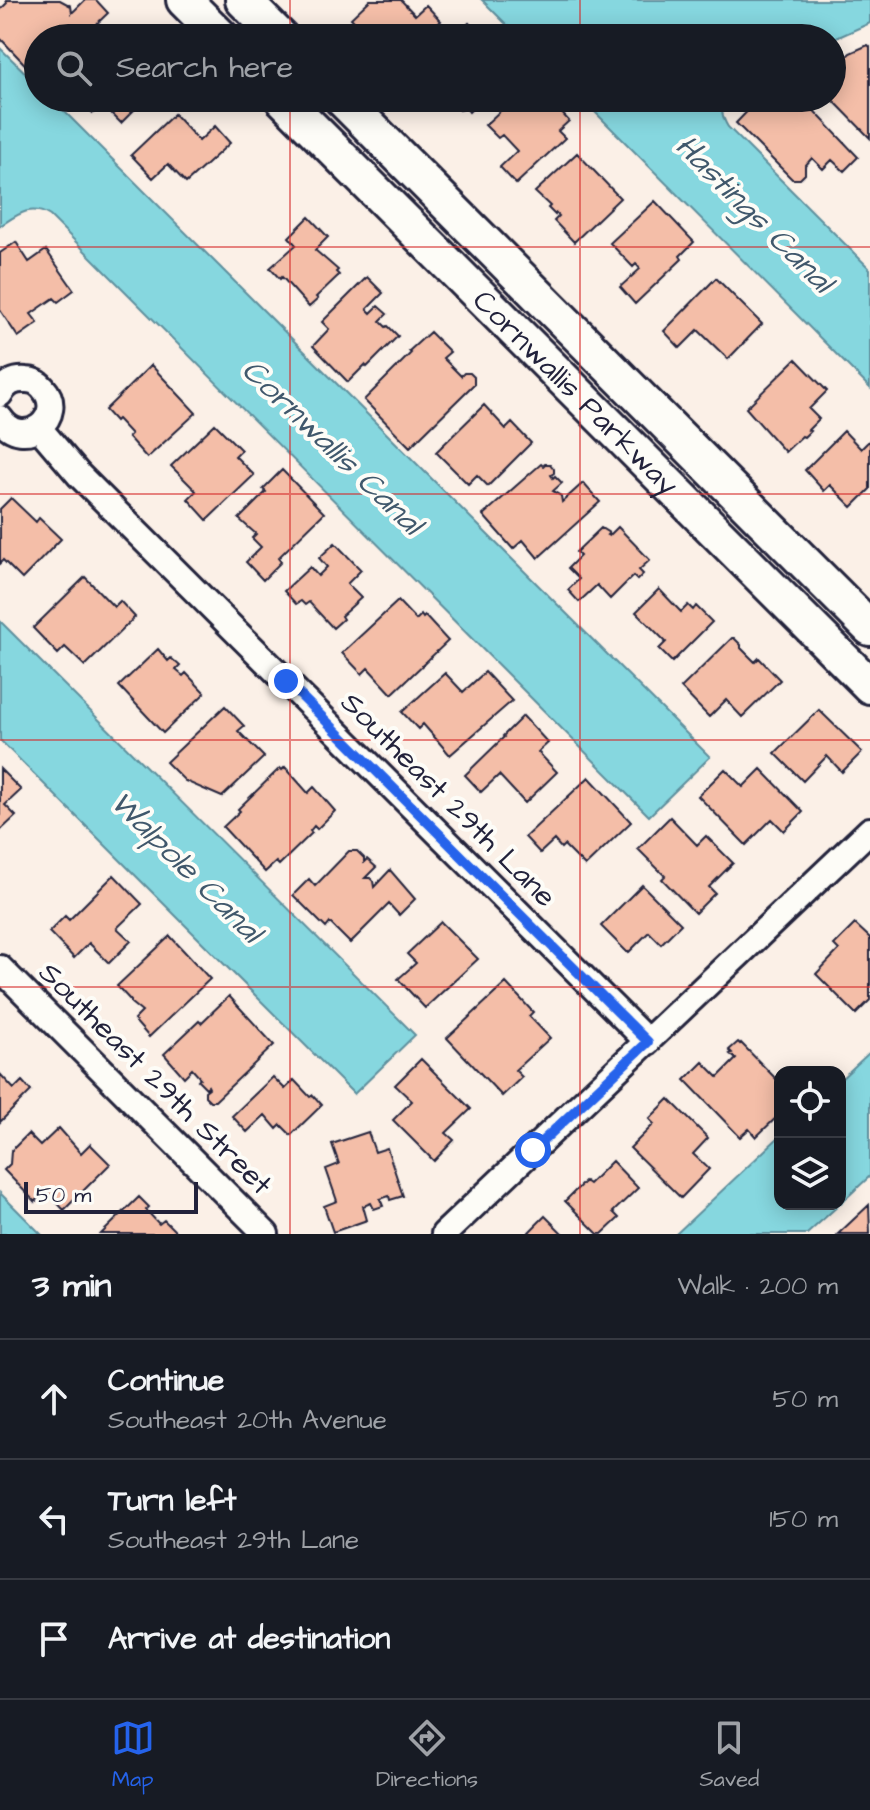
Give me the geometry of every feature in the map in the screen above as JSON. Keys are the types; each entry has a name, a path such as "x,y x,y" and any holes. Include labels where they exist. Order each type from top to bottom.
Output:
{"street":[{"path":"184,0 208,24"},
{"path":"243,0 267,24"},
{"name":"Cornwallis Parkway","path":"296,112 870,686"},
{"name":"Cornwallis Parkway","path":"355,112 870,628"},
{"path":"497,312 526,283"},
{"path":"0,394 16,380 32,380 49,398 50,407 45,422 30,432 12,430 0,418"},
{"name":"Southeast 29th Lane","path":"39,428 79,475 648,1042"},
{"path":"444,1234 870,830"},
{"name":"Southeast 29th Street","path":"0,968 266,1234"}],"water":[{"path":"482,0 870,0 870,23 846,34 846,24 506,24"},
{"name":"Cornwallis Canal","path":"0,48 24,71 24,112 65,112 710,757 649,816 50,216 30,211 0,226"},
{"name":"Hastings Canal","path":"595,112 722,112 728,127 870,269 870,388"},
{"name":"Walpole Canal","path":"0,621 415,1035 354,1094 0,740"},
{"path":"870,1052 870,1176 846,1198 846,1138 846,1074"},
{"path":"774,1142 774,1210 833,1210 807,1234 676,1234"},
{"path":"0,1193 41,1234 0,1234"}],"building":[{"path":"6,0 60,0 71,6 72,13 85,0 96,0 108,13 97,24 24,24 24,63 0,38 0,10 7,3"},
{"path":"370,0 401,0 415,15 426,5 441,21 438,24 357,24 351,18"},
{"path":"868,45 870,47 870,138 845,112 846,57"},
{"path":"110,112 132,112 121,123"},
{"path":"499,112 561,112 569,121 558,131 565,138 516,184 500,167 517,151 502,135 498,138 485,125"},
{"path":"747,112 815,112 858,157 844,171 832,160 823,169 812,158 805,166 805,174 800,179 792,179 736,123"},
{"path":"174,114 199,141 215,126 230,143 186,183 168,164 153,178 131,155"},
{"path":"577,153 620,198 574,242 554,221 559,216 535,192"},
{"path":"655,201 694,242 680,256 682,259 635,304 620,287 640,269 636,264 633,267 610,243"},
{"path":"309,217 328,237 315,250 338,270 339,275 309,307 270,268 296,245 289,237"},
{"path":"16,242 29,262 46,250 74,290 58,302 54,298 31,314 38,323 18,337 0,310 0,253"},
{"path":"367,277 383,293 367,309 371,313 378,306 387,314 380,321 398,336 348,382 313,346 329,329 322,322"},
{"path":"716,278 762,324 728,359 698,330 680,348 664,331"},
{"path":"430,332 450,352 443,358 461,376 470,373 474,384 410,447 364,400"},
{"path":"796,359 827,391 809,409 819,419 804,437 785,452 746,408"},
{"path":"151,365 196,413 147,458 128,437 131,434 105,410"},
{"path":"484,405 506,429 512,423 531,443 488,486 477,475 468,484 436,452"},
{"path":"215,424 241,450 235,456 254,475 207,520 188,499 196,491 171,466"},
{"path":"844,431 861,449 870,440 870,489 852,507 830,485 824,491 805,470"},
{"path":"541,464 550,464 554,469 551,475 562,483 553,491 561,496 562,502 583,483 600,502 538,558 523,540 513,549 483,515"},
{"path":"282,470 324,513 278,558 281,562 263,580 246,562 261,547 252,538 256,534 239,519 266,492 263,489"},
{"path":"11,498 36,522 39,518 61,539 22,579 3,560 0,563 0,509"},
{"path":"618,527 650,560 639,570 643,574 637,580 633,576 610,599 597,585 579,602 568,590 579,579 568,568 580,556 576,552 601,528 609,536"},
{"path":"335,543 361,570 347,584 361,598 333,628 309,602 296,604 284,591 310,567 318,576 327,567 319,558"},
{"path":"85,577 114,607 120,601 135,617 85,666 65,647 58,654 33,628"},
{"path":"659,589 681,612 688,605 693,610 696,606 712,622 672,662 659,649 666,642 636,612"},
{"path":"398,601 416,620 421,615 423,618 425,616 448,641 392,694 368,668 362,674 342,653"},
{"path":"732,638 755,662 759,658 780,680 742,717 726,700 709,717 681,688"},
{"path":"158,649 168,661 171,658 180,666 176,670 183,676 186,673 205,693 163,733 119,686"},
{"path":"485,672 512,701 450,755 423,724 418,729 402,712 445,673 463,692"},
{"path":"225,706 244,726 238,731 264,757 222,797 185,781 166,762"},
{"path":"819,710 862,752 842,772 827,756 803,781 775,753"},
{"path":"523,716 548,743 538,752 557,772 525,803 499,775 481,792 465,775"},
{"path":"285,767 308,793 314,787 335,811 317,829 314,826 310,831 312,833 279,865 276,862 265,872 223,827 280,768"},
{"path":"0,769 21,790 5,805 16,816 0,831"},
{"path":"725,769 743,787 761,769 803,812 784,831 772,819 746,845 698,796"},
{"path":"589,777 631,822 585,866 564,845 561,848 554,840 540,853 525,837"},
{"path":"670,817 697,845 706,836 733,863 709,887 715,893 695,913 638,849"},
{"path":"349,851 357,851 364,862 367,859 376,867 365,878 373,881 374,887 390,870 415,899 399,915 389,904 350,943 330,923 326,928 293,895 309,879 315,886"},
{"path":"114,875 142,904 117,928 131,941 109,963 89,943 74,958 49,932 65,916 69,920"},
{"path":"642,885 681,924 661,944 649,932 628,953 601,926"},
{"path":"441,922 478,959 425,1008 398,979 416,963 407,954"},
{"path":"855,924 870,938 870,1000 856,1014 816,974 839,950 834,945"},
{"path":"170,936 210,979 149,1037 134,1020 142,1012 117,986"},
{"path":"506,983 533,1012 529,1016 550,1038 515,1070 522,1077 502,1096 447,1038"},
{"path":"229,996 274,1045 215,1101 210,1101 205,1096 208,1086 206,1088 198,1080 200,1078 192,1069 184,1077 164,1054"},
{"path":"741,1043 774,1077 774,1120 756,1137 749,1129 740,1137 685,1080 703,1062 718,1077 736,1059 729,1050"},
{"path":"421,1059 471,1109 446,1133 454,1140 434,1161 393,1120 412,1101 395,1085"},
{"path":"0,1074 14,1089 22,1081 31,1091 0,1122"},
{"path":"273,1077 285,1089 294,1080 322,1105 291,1135 281,1125 277,1129 265,1115 247,1132 232,1116"},
{"path":"669,1099 708,1138 693,1154 709,1169 681,1198 630,1148 654,1124 649,1119"},
{"path":"59,1128 81,1153 90,1144 110,1164 64,1210 46,1191 35,1202 4,1170 10,1164 11,1151 28,1134 40,1146"},
{"path":"368,1132 375,1152 387,1148 403,1196 380,1199 383,1206 374,1209 371,1203 363,1206 367,1220 333,1232 324,1206 337,1201 326,1169 339,1164 332,1144"},
{"path":"612,1161 638,1188 613,1212 619,1218 602,1234 598,1234 565,1201 585,1181 589,1184"},
{"path":"139,1197 159,1224 164,1220 178,1234 101,1234"},
{"path":"869,1205 870,1234 838,1234"},
{"path":"545,1216 563,1234 529,1232"}],"route":[{"path":"286,681 648,1042 533,1150"}]}
